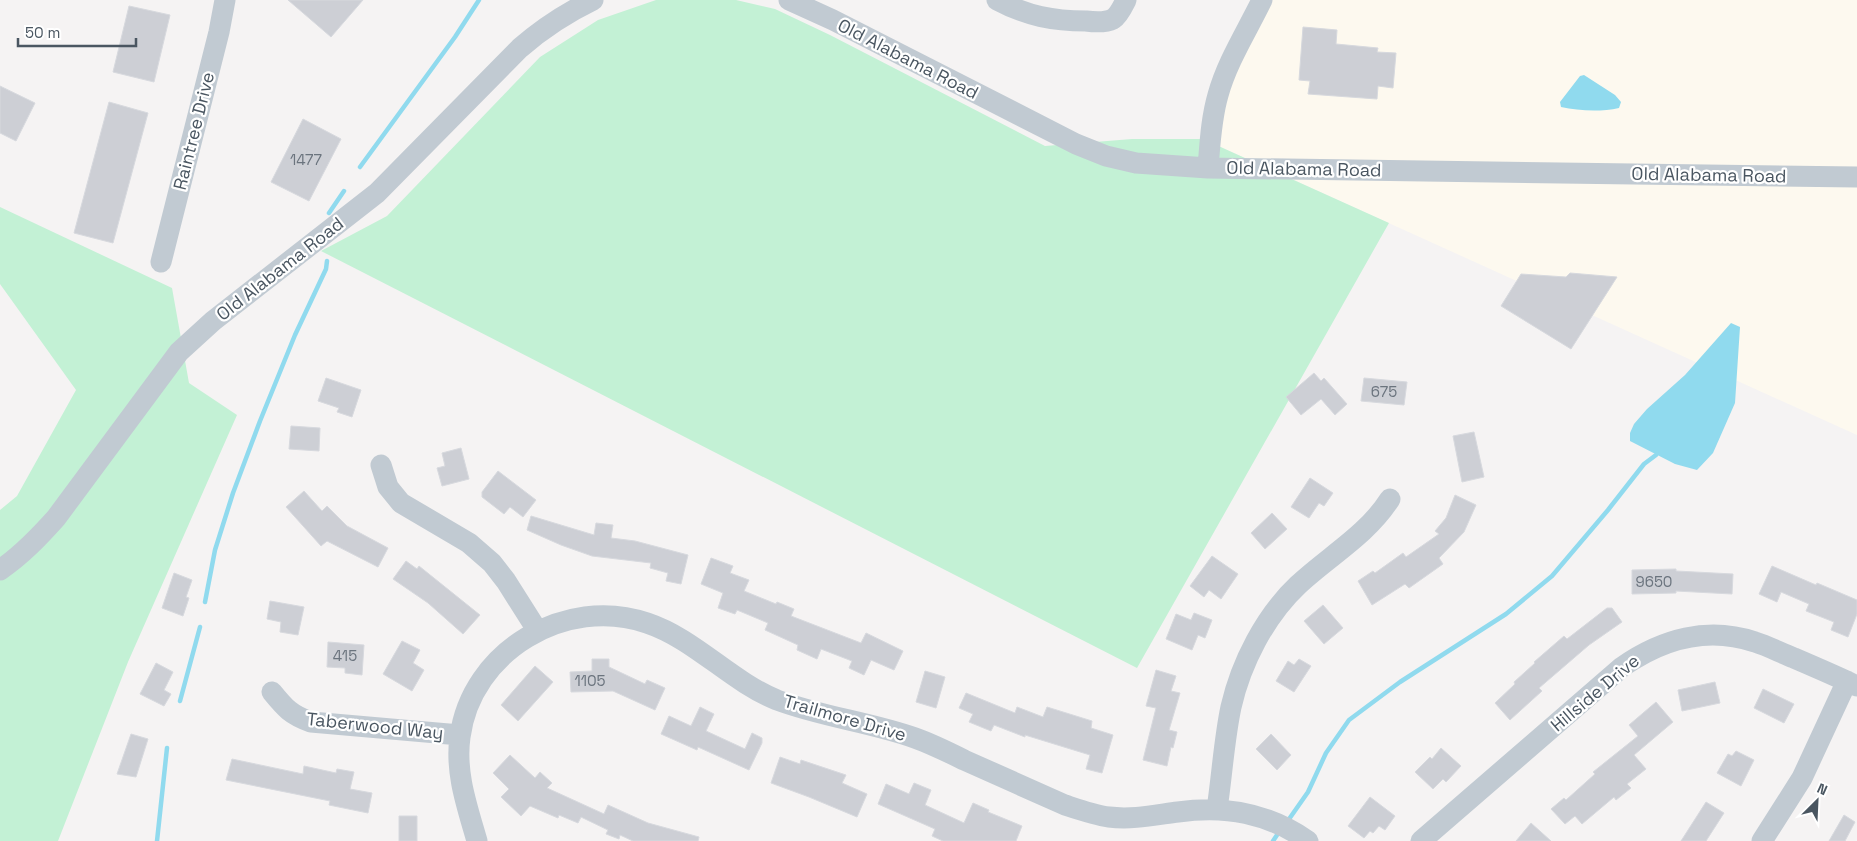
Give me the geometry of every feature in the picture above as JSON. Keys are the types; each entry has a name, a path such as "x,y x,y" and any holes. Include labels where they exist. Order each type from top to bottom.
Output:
{"street":[{"name":"Raintree Drive","path":"160,262 219,32 225,0"},
{"name":"Old Alabama Road","path":"0,570 36,540 56,518 166,368 196,335 378,193 534,36 564,14 593,0"},
{"name":"Old Alabama Road","path":"789,0 833,20 1076,144 1106,156 1136,164 1208,168 1857,177"},
{"path":"997,0 1039,18 1100,22 1113,18 1120,11 1126,0"},
{"path":"1208,168 1218,94 1228,69 1262,0"},
{"path":"381,465 388,487 401,503 469,543 492,563 506,581 537,630"},
{"path":"1217,809 1231,707 1242,673 1256,641 1276,611 1296,587 1318,566 1370,525 1390,499"},
{"name":"Trailmore Drive","path":"477,841 460,782 458,758 460,735 469,702 485,674 509,648 537,630 564,620 591,615 621,616 647,623 675,635 744,682 775,699 802,708 885,728 917,738 1065,805 1089,813 1131,818 1191,810 1217,809 1252,814 1290,828 1308,841"},
{"name":"Hillside Drive","path":"1421,841 1622,667 1640,654 1657,646 1678,639 1697,636 1718,635 1738,637 1756,642 1852,684"},
{"path":"1762,841 1802,778 1852,684"},
{"name":"Taberwood Way","path":"272,692 288,711 298,718 311,722 460,735"}],"shaded area":[{"path":"1271,0 1857,0 1857,435 1203,139"}],"green space":[{"path":"656,0 736,0 775,9 830,35 1045,146 1132,139 1203,139 1389,223 1137,668 321,251 387,216 540,57 598,20"},
{"path":"0,207 172,288 189,383 237,415 128,662 58,841 0,841 0,510 17,496 76,390 0,284"}],"water":[{"path":"1584,75 1615,95 1621,102 1619,108 1590,110 1561,107 1560,102 1580,76"},
{"path":"1731,323 1740,327 1735,403 1713,453 1697,470 1675,464 1630,441 1630,433 1634,424 1647,409 1685,375"}],"building":[{"path":"288,0 363,0 331,37"},
{"path":"129,6 170,15 154,82 113,72"},
{"path":"1303,27 1337,30 1336,44 1378,48 1377,52 1396,53 1393,88 1378,86 1377,99 1308,94 1310,81 1299,80"},
{"path":"0,86 35,103 16,141 0,133"},
{"path":"109,102 148,113 113,243 74,233"},
{"path":"303,119 341,139 309,201 271,182"},
{"path":"1570,273 1617,277 1571,349 1501,306 1521,274 1566,277"},
{"path":"1314,373 1321,381 1324,378 1347,404 1335,415 1321,399 1301,415 1286,397"},
{"path":"326,378 361,390 352,417 337,412 339,408 318,401"},
{"path":"1364,378 1407,382 1404,405 1361,401"},
{"path":"291,426 320,428 319,451 289,449"},
{"path":"1474,432 1484,477 1462,482 1453,436"},
{"path":"461,448 469,479 442,486 437,468 445,466 442,453"},
{"path":"498,471 536,500 523,517 510,507 504,514 482,497 482,492"},
{"path":"1310,478 1333,493 1324,506 1319,503 1309,518 1291,507"},
{"path":"304,491 322,511 327,506 347,526 388,548 378,567 327,541 321,546 286,507"},
{"path":"1455,495 1476,505 1464,532 1439,558 1443,564 1409,588 1405,584 1372,605 1358,581 1373,571 1375,573 1403,553 1406,557 1439,534 1435,531 1446,518"},
{"path":"1272,513 1287,529 1265,549 1251,533"},
{"path":"531,516 594,535 596,523 613,525 611,538 635,541 688,555 681,584 666,581 668,573 650,568 651,563 592,556 527,530"},
{"path":"1212,556 1238,574 1221,599 1209,590 1204,597 1190,586"},
{"path":"711,558 733,566 730,573 749,580 744,591 794,609 791,616 861,643 866,633 903,651 894,670 871,660 864,675 849,668 852,661 821,649 817,659 797,650 798,645 765,630 768,623 737,610 735,614 718,608 723,593 701,584"},
{"path":"406,561 417,569 419,566 480,615 463,634 428,603 393,579"},
{"path":"1772,566 1857,600 1857,614 1848,637 1831,630 1834,622 1806,611 1809,604 1781,592 1777,602 1759,594"},
{"path":"1676,569 1676,571 1733,574 1732,594 1676,591 1676,593 1632,594 1632,570"},
{"path":"174,573 192,580 186,597 189,598 183,616 162,608"},
{"path":"270,601 304,607 298,635 280,632 281,622 267,619"},
{"path":"1323,605 1343,628 1324,644 1304,621"},
{"path":"1607,608 1612,608 1622,622 1589,645 1539,688 1542,691 1510,720 1495,703 1534,662 1564,636 1567,639"},
{"path":"1194,613 1212,620 1205,638 1198,635 1192,650 1166,639 1176,614 1191,620"},
{"path":"402,641 420,650 413,663 424,670 412,691 383,674"},
{"path":"328,642 364,645 362,675 345,673 345,668 327,667"},
{"path":"592,659 609,659 609,667 645,684 647,680 665,688 655,710 613,691 571,692 570,672 592,671"},
{"path":"1299,659 1311,666 1294,692 1276,681 1288,661 1294,665"},
{"path":"156,663 173,672 164,690 171,694 164,706 140,694"},
{"path":"535,666 553,682 518,721 501,705"},
{"path":"1156,670 1176,676 1171,691 1180,693 1169,730 1177,732 1173,748 1171,747 1167,766 1143,760 1156,708 1146,706"},
{"path":"925,671 945,677 936,708 916,702"},
{"path":"1715,682 1720,703 1682,711 1678,690"},
{"path":"1763,689 1794,704 1784,723 1754,708"},
{"path":"966,693 1015,713 1017,707 1043,717 1047,707 1092,721 1091,728 1113,735 1102,773 1086,769 1090,755 1025,735 1025,737 994,725 991,731 969,722 973,714 959,708"},
{"path":"1656,702 1673,722 1634,755 1646,769 1627,784 1631,788 1616,800 1614,797 1582,824 1575,816 1565,824 1551,809 1564,798 1566,800 1595,774 1593,772 1638,736 1629,725"},
{"path":"700,707 714,714 706,731 745,749 752,733 762,738 762,743 749,770 698,747 697,750 661,734 669,716 691,726"},
{"path":"131,734 148,739 136,777 117,774"},
{"path":"1271,734 1291,755 1277,770 1256,749"},
{"path":"1441,748 1461,766 1446,782 1443,779 1433,789 1415,772 1430,757 1432,759"},
{"path":"1736,751 1754,760 1741,786 1717,773 1728,754 1732,756"},
{"path":"510,755 535,778 540,772 552,783 547,788 604,814 608,805 648,823 699,837 698,841 633,841 620,835 619,839 606,834 608,830 581,817 578,823 559,815 558,818 530,806 521,816 501,797 509,789 493,773"},
{"path":"780,757 800,764 801,760 846,775 842,783 867,794 857,817 771,783"},
{"path":"232,759 303,774 304,766 336,773 337,769 354,772 350,789 372,793 368,813 329,805 330,801 226,780"},
{"path":"914,783 931,790 925,805 964,823 973,803 989,810 988,812 1022,826 1016,841 943,841 932,836 935,829 878,804 886,784 909,794"},
{"path":"1370,797 1395,816 1385,830 1379,826 1373,833 1370,831 1364,838 1348,826"},
{"path":"1706,802 1724,813 1706,841 1681,841"},
{"path":"1844,815 1855,822 1845,841 1829,841"},
{"path":"399,816 417,816 417,841 399,841"},
{"path":"1531,823 1551,841 1516,841"}],"waterway":[{"path":"360,167 455,37 479,0"},
{"path":"329,213 344,191"},
{"path":"205,602 215,550 233,493 295,335 326,269 327,261"},
{"path":"1287,822 1308,792 1326,753 1349,720 1400,682 1506,614 1552,576 1644,464 1656,455"},
{"path":"180,701 200,627"},
{"path":"157,841 167,748"},
{"path":"1273,841 1279,832"}]}
